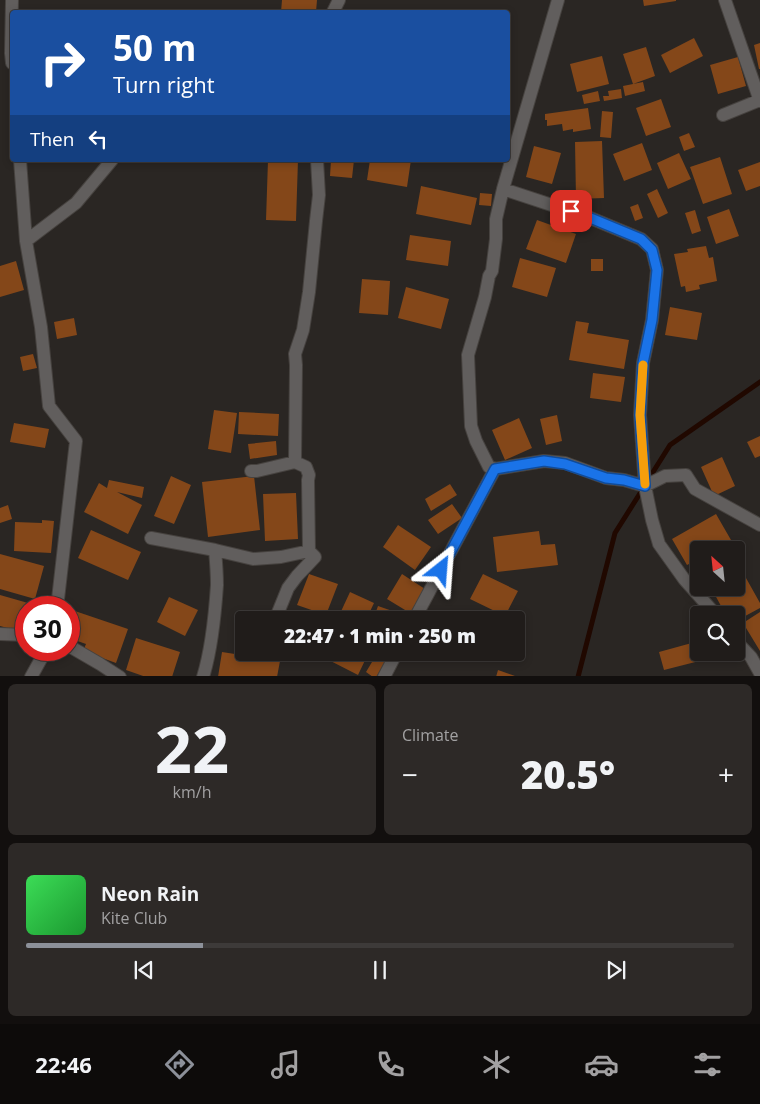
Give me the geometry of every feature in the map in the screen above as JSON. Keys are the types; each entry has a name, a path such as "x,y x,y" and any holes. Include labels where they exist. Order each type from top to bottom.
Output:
{"street":[{"path":"510,161 558,0"},
{"path":"724,115 760,100 725,0"},
{"path":"20,162 26,241 41,327 49,406 76,441 58,596"},
{"path":"26,241 76,203 110,162"},
{"path":"294,462 295,354 303,330 309,292 319,195 317,162"},
{"path":"510,162 496,219 496,239 492,271 489,276 485,297 468,355 471,426 486,464 489,468 495,469 544,461 565,464 606,478 624,480 645,486 665,476 686,475 695,489 760,525"},
{"path":"502,189 588,217 641,239 652,250 657,270 652,320 643,363 640,415 645,486 659,544 684,579 708,606"},
{"path":"251,471 294,462 306,467 309,475 309,552 315,557 288,588 279,611"},
{"path":"419,611 495,469"},
{"path":"151,538 253,559 309,552"},
{"path":"203,676 212,635 215,608 217,583 215,550"},
{"path":"0,634 15,635"},
{"path":"745,650 752,657 760,673"},
{"path":"80,652 120,676"},
{"path":"31,676 40,661"},
{"path":"384,676 392,661"}],"building":[{"path":"282,0 317,0 316,10 281,10"},
{"path":"643,0 676,0 676,1 644,6"},
{"path":"694,38 703,56 670,73 661,55"},
{"path":"760,43 760,69 759,69 754,45"},
{"path":"646,47 655,76 633,84 623,54"},
{"path":"602,56 609,84 577,92 570,64"},
{"path":"738,57 746,86 718,94 710,65"},
{"path":"643,82 645,91 625,96 623,86"},
{"path":"621,89 622,98 604,101 603,96 609,96 608,91"},
{"path":"598,91 600,101 584,104 582,95"},
{"path":"661,99 671,127 646,136 636,108"},
{"path":"588,108 591,129 573,132 573,129 563,131 562,124 547,126 545,114"},
{"path":"602,111 613,112 611,138 600,137"},
{"path":"689,133 695,147 684,151 679,137"},
{"path":"602,141 604,198 576,199 575,142"},
{"path":"642,143 652,170 624,181 613,154"},
{"path":"534,146 561,153 552,184 526,177"},
{"path":"679,153 691,179 668,189 657,163"},
{"path":"720,157 732,194 703,204 690,167"},
{"path":"268,162 298,162 296,221 266,220"},
{"path":"331,162 354,162 352,178 330,176"},
{"path":"370,162 411,162 407,187 367,180"},
{"path":"760,162 760,186 746,191 738,170"},
{"path":"421,186 477,198 471,225 416,214"},
{"path":"657,189 668,213 658,218 647,194"},
{"path":"480,193 492,194 491,206 479,205"},
{"path":"638,204 643,218 635,221 630,207"},
{"path":"729,209 739,236 716,244 707,217"},
{"path":"695,210 701,231 692,234 685,213"},
{"path":"537,220 576,234 566,263 526,249"},
{"path":"410,235 451,241 448,266 406,260"},
{"path":"706,246 709,258 713,257 717,281 699,285 700,289 686,292 685,286 681,287 674,254 688,252 687,249"},
{"path":"520,258 556,268 547,297 512,287"},
{"path":"591,259 603,259 603,271 591,271"},
{"path":"16,261 24,290 0,297 0,266"},
{"path":"362,279 390,281 388,315 359,313"},
{"path":"406,287 449,299 441,329 398,318"},
{"path":"670,307 702,313 697,340 665,335"},
{"path":"74,318 77,335 57,339 54,322"},
{"path":"576,321 589,323 587,333 629,340 624,369 569,360"},
{"path":"33,354 37,368 23,371 20,357"},
{"path":"593,373 625,377 621,402 590,398"},
{"path":"214,410 237,413 231,453 208,449"},
{"path":"239,412 279,414 278,436 238,434"},
{"path":"557,415 562,441 546,445 540,419"},
{"path":"519,418 532,448 505,460 492,430"},
{"path":"14,423 49,429 45,448 10,442"},
{"path":"760,436 760,456 755,458 747,442"},
{"path":"276,441 277,455 250,459 248,444"},
{"path":"722,457 735,486 714,496 701,467"},
{"path":"171,476 191,485 174,524 154,516"},
{"path":"254,476 260,530 208,537 202,482"},
{"path":"109,480 144,487 142,498 117,492 142,505 128,534 84,512 99,483 107,488"},
{"path":"450,484 457,495 431,511 425,499"},
{"path":"296,493 298,539 265,541 263,494"},
{"path":"452,504 462,518 438,534 428,520"},
{"path":"8,505 12,519 0,523 0,508"},
{"path":"716,514 731,540 690,541 690,564 687,565 672,539"},
{"path":"42,520 54,521 51,553 14,551 15,522 42,523"},
{"path":"398,525 431,547 415,570 383,547"},
{"path":"91,530 141,552 128,580 78,558"},
{"path":"539,531 541,545 555,544 558,565 497,572 493,537"},
{"path":"0,554 44,566 36,596 24,596 0,589"},
{"path":"309,574 338,584 328,611 314,611 297,605"},
{"path":"402,574 425,589 411,611 407,611 387,599"},
{"path":"483,574 518,591 508,611 495,611 470,599"},
{"path":"745,579 760,603 760,608 745,616 745,606 721,606 716,596 745,596"},
{"path":"350,592 374,603 370,611 341,611"},
{"path":"0,595 15,599 15,630 0,626"},
{"path":"169,597 198,610 185,636 157,622"},
{"path":"378,606 392,611 376,611"},
{"path":"760,612 760,651 745,626 745,622"},
{"path":"80,613 128,629 116,663 83,651 86,644 80,642"},
{"path":"136,638 180,652 172,676 143,676 126,670"},
{"path":"690,643 690,661 699,661 664,670 659,652"},
{"path":"222,652 235,654 235,661 280,661 277,676 218,676"},
{"path":"331,661 365,661 358,675"},
{"path":"373,661 386,661 377,676 372,676 366,672"},
{"path":"498,670 515,676 496,676"}],"waterway":[{"path":"648,480 670,445 760,382"},
{"path":"578,676 615,533 644,487"}],"slow traffic":[{"path":"643,365 640,415 645,484"}],"route":[{"path":"441,570 495,469 544,461 565,464 606,478 624,480 645,486 640,415 643,363 652,320 657,270 652,250 641,239 571,211"}]}
